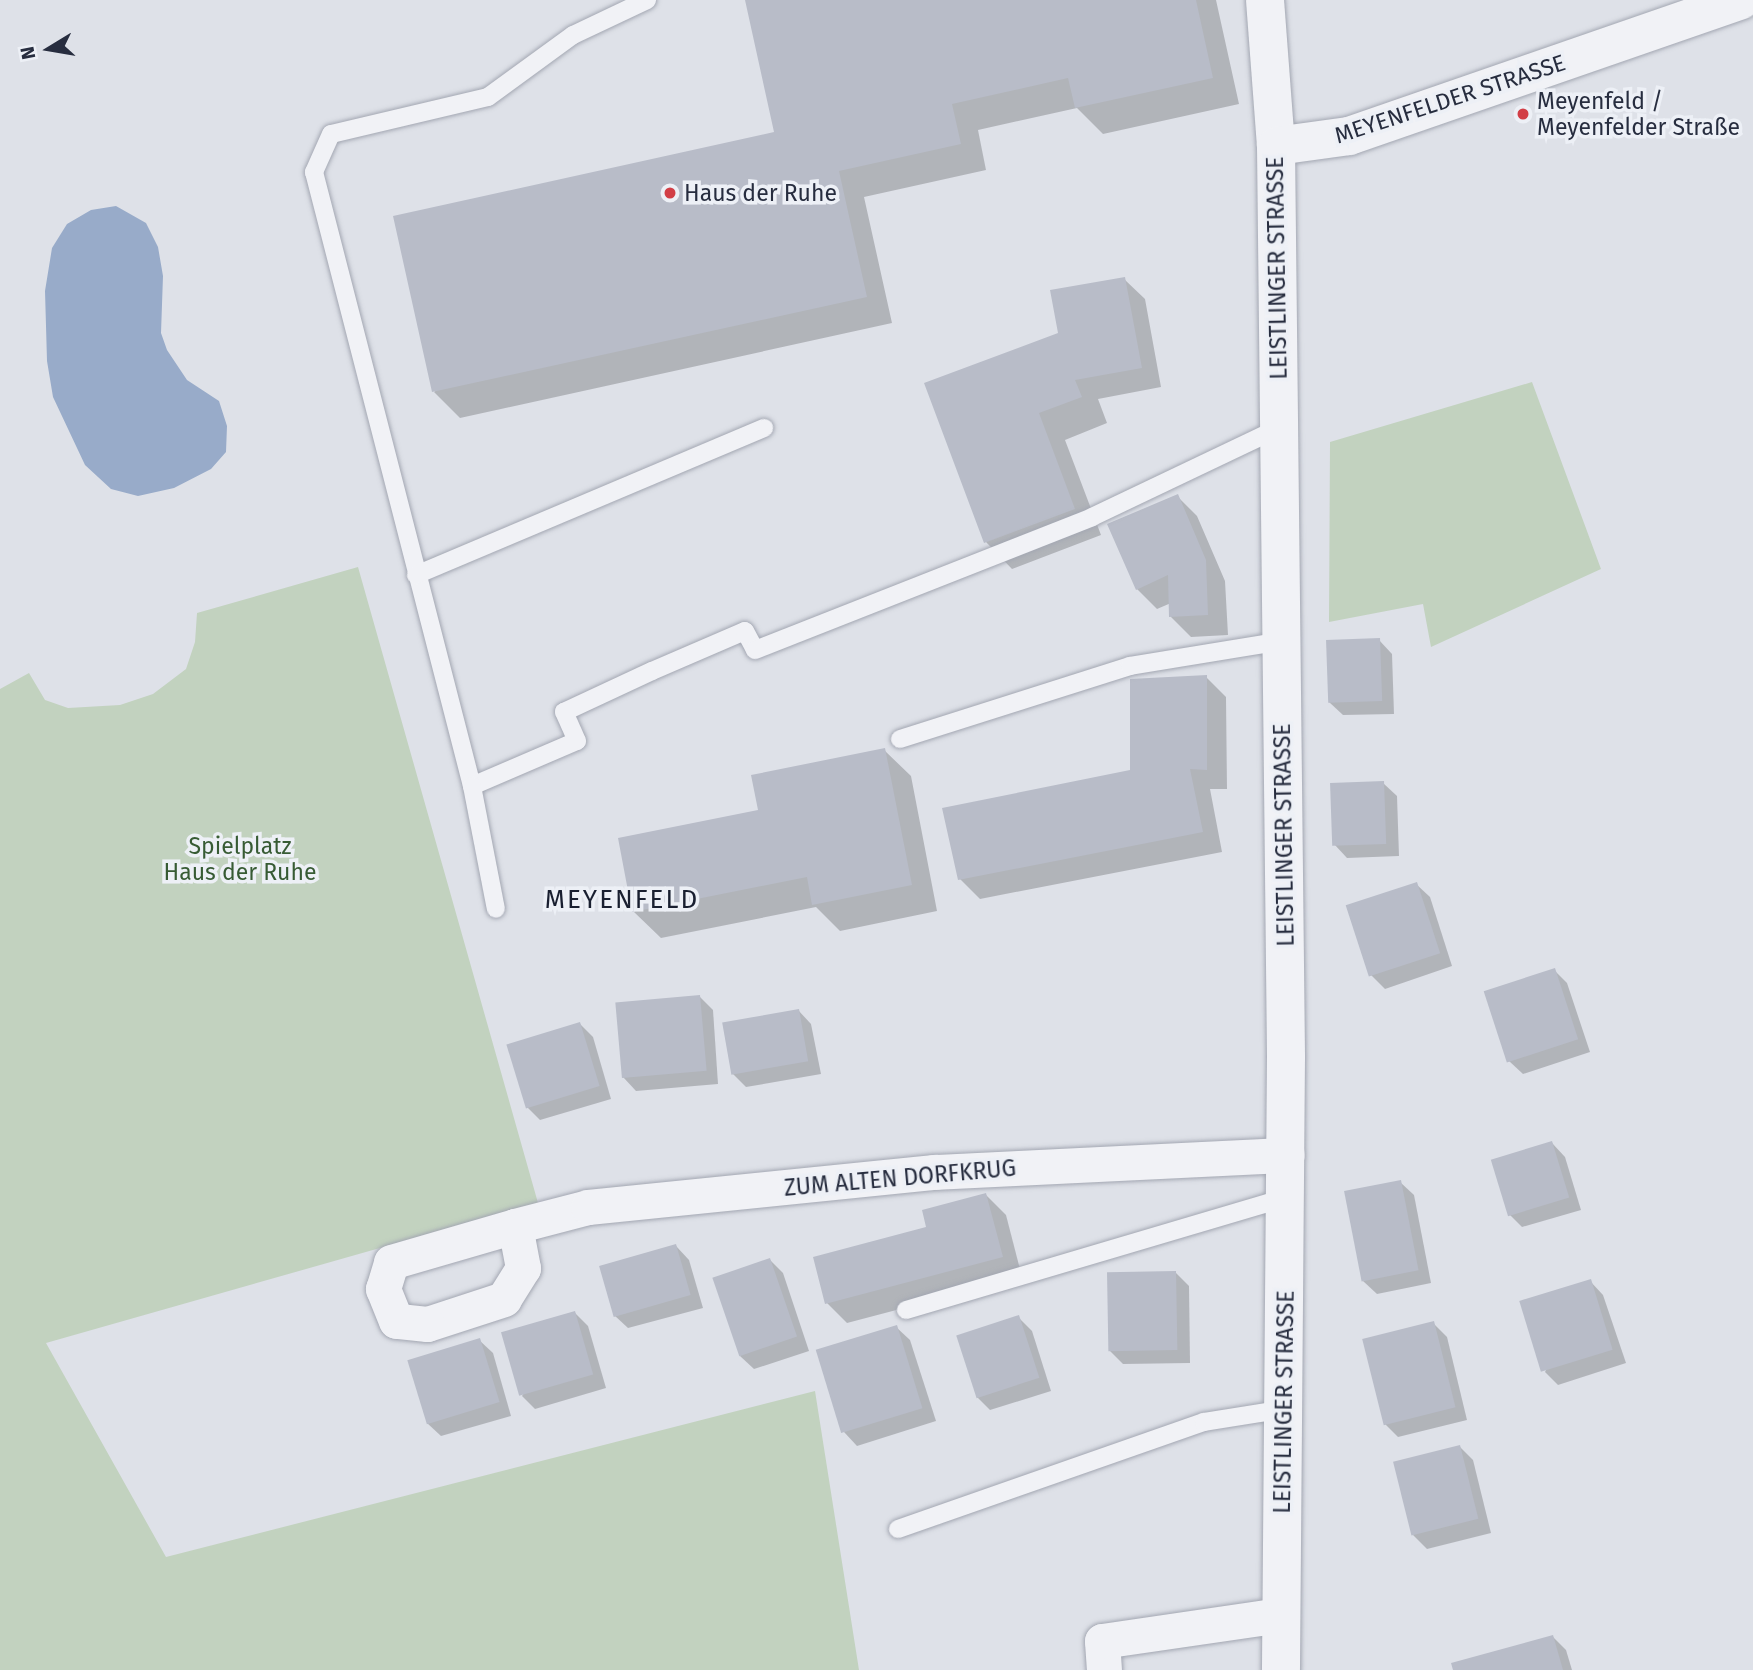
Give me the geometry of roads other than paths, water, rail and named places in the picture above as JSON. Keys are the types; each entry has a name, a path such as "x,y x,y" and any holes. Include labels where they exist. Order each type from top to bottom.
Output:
{"street":[{"name":"LEISTLINGER STRASSE","path":"1265,0 1276,146 1287,1155 1281,1670"},
{"name":"MEYENFELDER STRASSE","path":"1276,146 1349,136 1741,0"},
{"name":"ZUM ALTEN DORFKRUG","path":"515,1226 588,1207 934,1172 1287,1155"},
{"path":"1104,1670 1102,1641 1281,1615"}],"lane":[{"path":"496,909 472,786 314,172 331,134 488,97 573,35 647,0"},
{"path":"416,575 764,428"},
{"path":"472,786 576,741 564,712 652,671 745,631 755,650 1092,517 1279,428"},
{"path":"900,739 1130,666 1282,641"},
{"path":"906,1310 1285,1198"},
{"path":"898,1529 1204,1422 1284,1409"}],"water":[{"path":"116,206 146,223 158,247 163,276 161,333 167,350 187,380 219,401 227,426 226,452 211,469 174,488 138,496 111,489 85,465 53,397 47,361 45,291 52,248 67,224 91,210"}],"place":[{"name":"Meyenfeld / Meyenfelder Straße","path":"1523,114"},
{"name":"Haus der Ruhe","path":"670,193"}],"district":[{"name":"MEYENFELD","path":"622,900"}],"park label":[{"name":"Spielplatz Haus der Ruhe","path":"240,859"}]}
